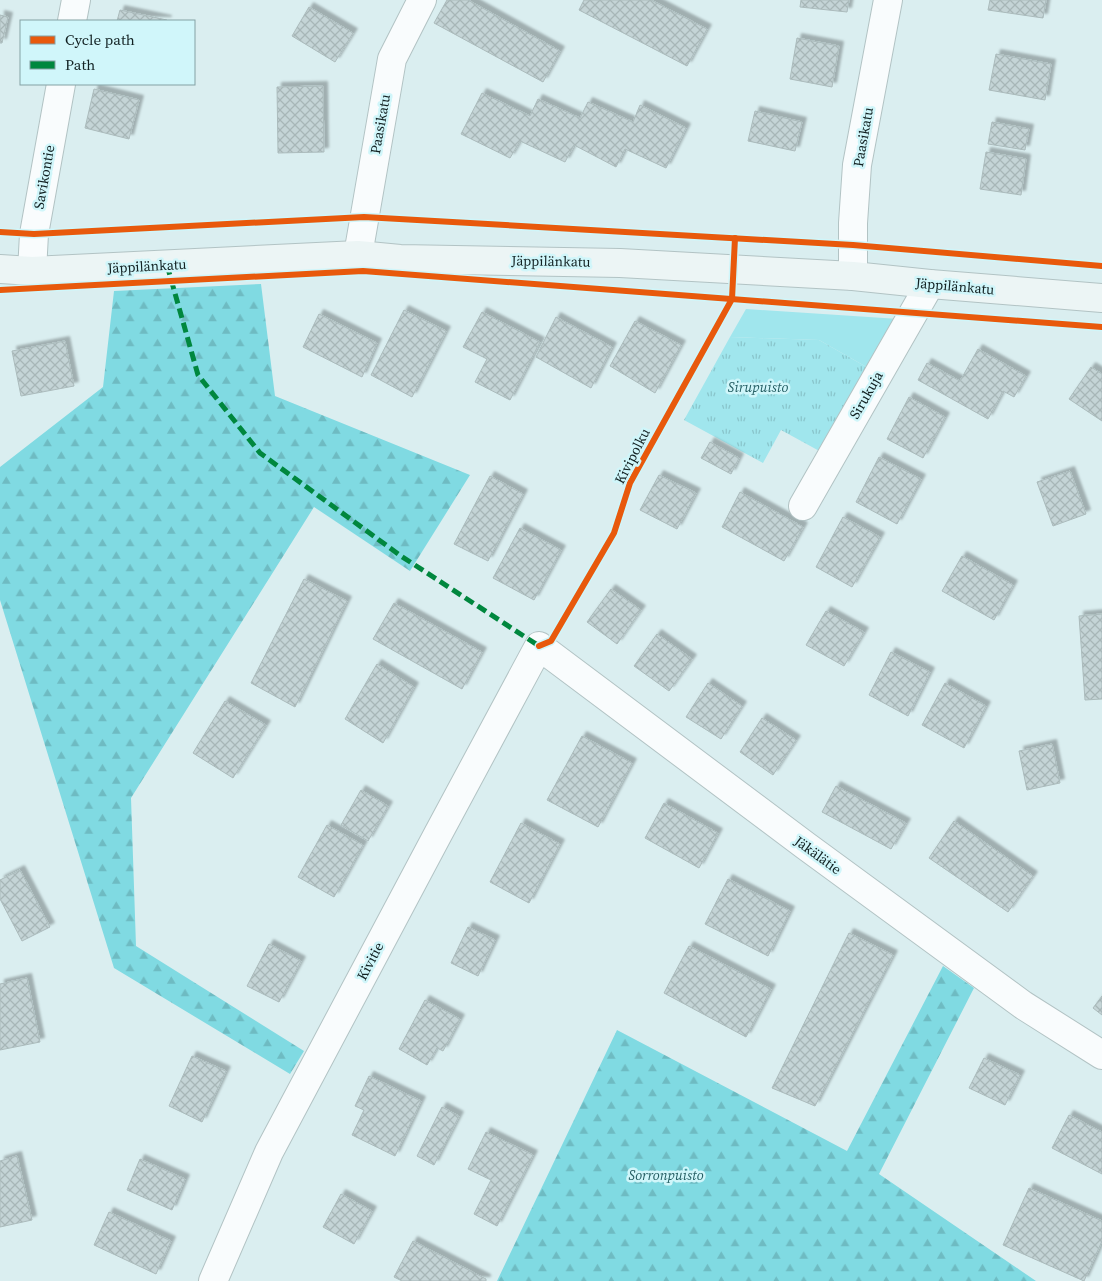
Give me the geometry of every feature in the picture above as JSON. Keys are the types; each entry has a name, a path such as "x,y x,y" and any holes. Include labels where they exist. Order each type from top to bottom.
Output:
{"street":[{"path":"72,20 76,0"},
{"name":"Paasikatu","path":"358,255 392,59 422,0"},
{"name":"Paasikatu","path":"853,276 857,165 888,0"},
{"name":"Savikontie","path":"32,271 34,234 61,85"},
{"name":"Jäppilänkatu","path":"0,269 32,271 358,255 400,259 620,263 853,276 1102,298"},
{"name":"Sirukuja","path":"803,506 930,284"},
{"name":"Jäkälätie","path":"539,646 1015,1000 1102,1055"},
{"name":"Kivitie","path":"213,1281 269,1152 539,646"}],"green space":[{"path":"261,284 275,396 470,475 410,571 314,507 131,798 136,946 304,1051 290,1074 114,968 0,600 0,467 103,387 114,291"},
{"path":"746,309 899,319 870,369 819,340 730,337"},
{"name":"Sirupuisto","path":"730,337 819,340 870,369 823,453 781,430 763,463 684,420"},
{"name":"Sorronpuisto","path":"943,966 974,988 879,1174 1036,1281 497,1281 617,1030 847,1151"}],"building":[{"path":"447,0 468,0 560,51 543,82 434,23"},
{"path":"584,0 651,0 707,29 687,66 579,10"},
{"path":"801,0 849,0 847,12 800,7"},
{"path":"990,0 1046,0 1043,18 988,10"},
{"path":"309,7 353,33 335,62 292,36"},
{"path":"120,10 167,20 117,20"},
{"path":"0,15 8,17 2,43 0,43"},
{"path":"797,38 839,46 832,87 790,79"},
{"path":"996,54 1051,64 1045,100 989,90"},
{"path":"323,86 324,152 278,153 277,87"},
{"path":"94,89 139,100 129,139 85,128"},
{"path":"482,93 530,116 538,99 580,118 588,102 633,122 640,105 686,128 666,168 625,149 616,167 574,145 565,162 520,141 510,158 461,134"},
{"path":"755,111 802,122 795,151 748,141"},
{"path":"992,122 1029,129 1025,150 988,144"},
{"path":"986,152 1026,159 1021,195 980,189"},
{"path":"404,310 446,331 412,397 371,375"},
{"path":"482,312 540,342 510,400 475,382 487,359 463,347"},
{"path":"319,314 377,343 362,377 303,347"},
{"path":"556,317 612,347 591,388 536,357"},
{"path":"635,321 681,345 655,393 610,366"},
{"path":"65,341 74,386 21,396 12,351"},
{"path":"978,349 1026,376 1014,397 1003,391 988,419 918,380 927,363 960,381"},
{"path":"1091,367 1102,374 1102,421 1069,399"},
{"path":"909,397 945,417 923,458 887,439"},
{"path":"710,442 739,458 731,474 701,458"},
{"path":"879,457 921,479 897,524 856,502"},
{"path":"1070,471 1086,514 1053,526 1037,482"},
{"path":"659,475 696,493 677,529 640,510"},
{"path":"490,476 523,494 488,561 454,544"},
{"path":"740,492 803,527 784,561 722,527"},
{"path":"843,517 880,537 852,587 816,567"},
{"path":"520,528 561,550 534,600 493,578"},
{"path":"962,556 1013,585 994,620 942,591"},
{"path":"304,579 347,601 295,707 251,683"},
{"path":"611,589 641,610 617,644 587,622"},
{"path":"394,603 482,652 462,689 373,639"},
{"path":"826,611 864,632 844,666 806,645"},
{"path":"1102,614 1102,699 1085,700 1079,616"},
{"path":"657,634 692,659 669,691 634,666"},
{"path":"891,652 930,672 908,716 869,695"},
{"path":"377,664 414,687 383,743 345,719"},
{"path":"708,683 742,706 721,739 686,717"},
{"path":"945,683 986,706 964,748 922,725"},
{"path":"225,701 266,725 233,778 193,753"},
{"path":"762,718 796,740 773,775 740,752"},
{"path":"582,736 632,763 598,827 547,800"},
{"path":"1052,744 1060,783 1027,790 1019,751"},
{"path":"836,786 906,823 891,849 822,812"},
{"path":"361,790 388,806 368,841 341,825"},
{"path":"664,803 718,833 699,868 645,838"},
{"path":"954,821 1033,876 1008,912 929,858"},
{"path":"521,823 560,844 529,903 490,882"},
{"path":"327,825 363,845 334,897 298,877"},
{"path":"20,870 50,927 22,941 0,899 0,880"},
{"path":"728,879 790,911 768,956 705,924"},
{"path":"468,927 495,940 478,976 451,963"},
{"path":"849,933 893,955 815,1106 772,1088"},
{"path":"269,944 301,961 279,1002 247,986"},
{"path":"689,946 771,989 746,1037 664,993"},
{"path":"27,978 40,1042 0,1050 0,984"},
{"path":"1102,996 1102,1015 1093,1008"},
{"path":"425,1000 460,1019 443,1051 437,1048 427,1065 399,1049"},
{"path":"192,1056 226,1071 202,1122 169,1106"},
{"path":"984,1058 1020,1075 1005,1105 969,1088"},
{"path":"369,1076 421,1101 395,1156 352,1135 364,1110 355,1106"},
{"path":"442,1107 459,1116 434,1165 417,1156"},
{"path":"1069,1115 1102,1132 1102,1174 1052,1148"},
{"path":"486,1132 533,1155 497,1226 474,1214 491,1180 468,1169"},
{"path":"17,1156 32,1220 0,1227 0,1161"},
{"path":"140,1159 185,1179 172,1210 127,1190"},
{"path":"1029,1188 1102,1221 1102,1241 1084,1281 1003,1245"},
{"path":"341,1194 372,1211 354,1244 323,1227"},
{"path":"109,1212 171,1241 156,1274 94,1245"},
{"path":"413,1241 486,1279 486,1281 402,1281 394,1277"}],"marked path":[{"path":"167,265 198,375 260,453 401,556 539,646"}],"cycle path":[{"path":"0,232 34,234 364,217 853,245 1102,266"},
{"name":"Kivipolku","path":"539,646 551,641 614,533 630,483 732,299 735,238"},
{"path":"0,290 363,271 1102,327"}]}
